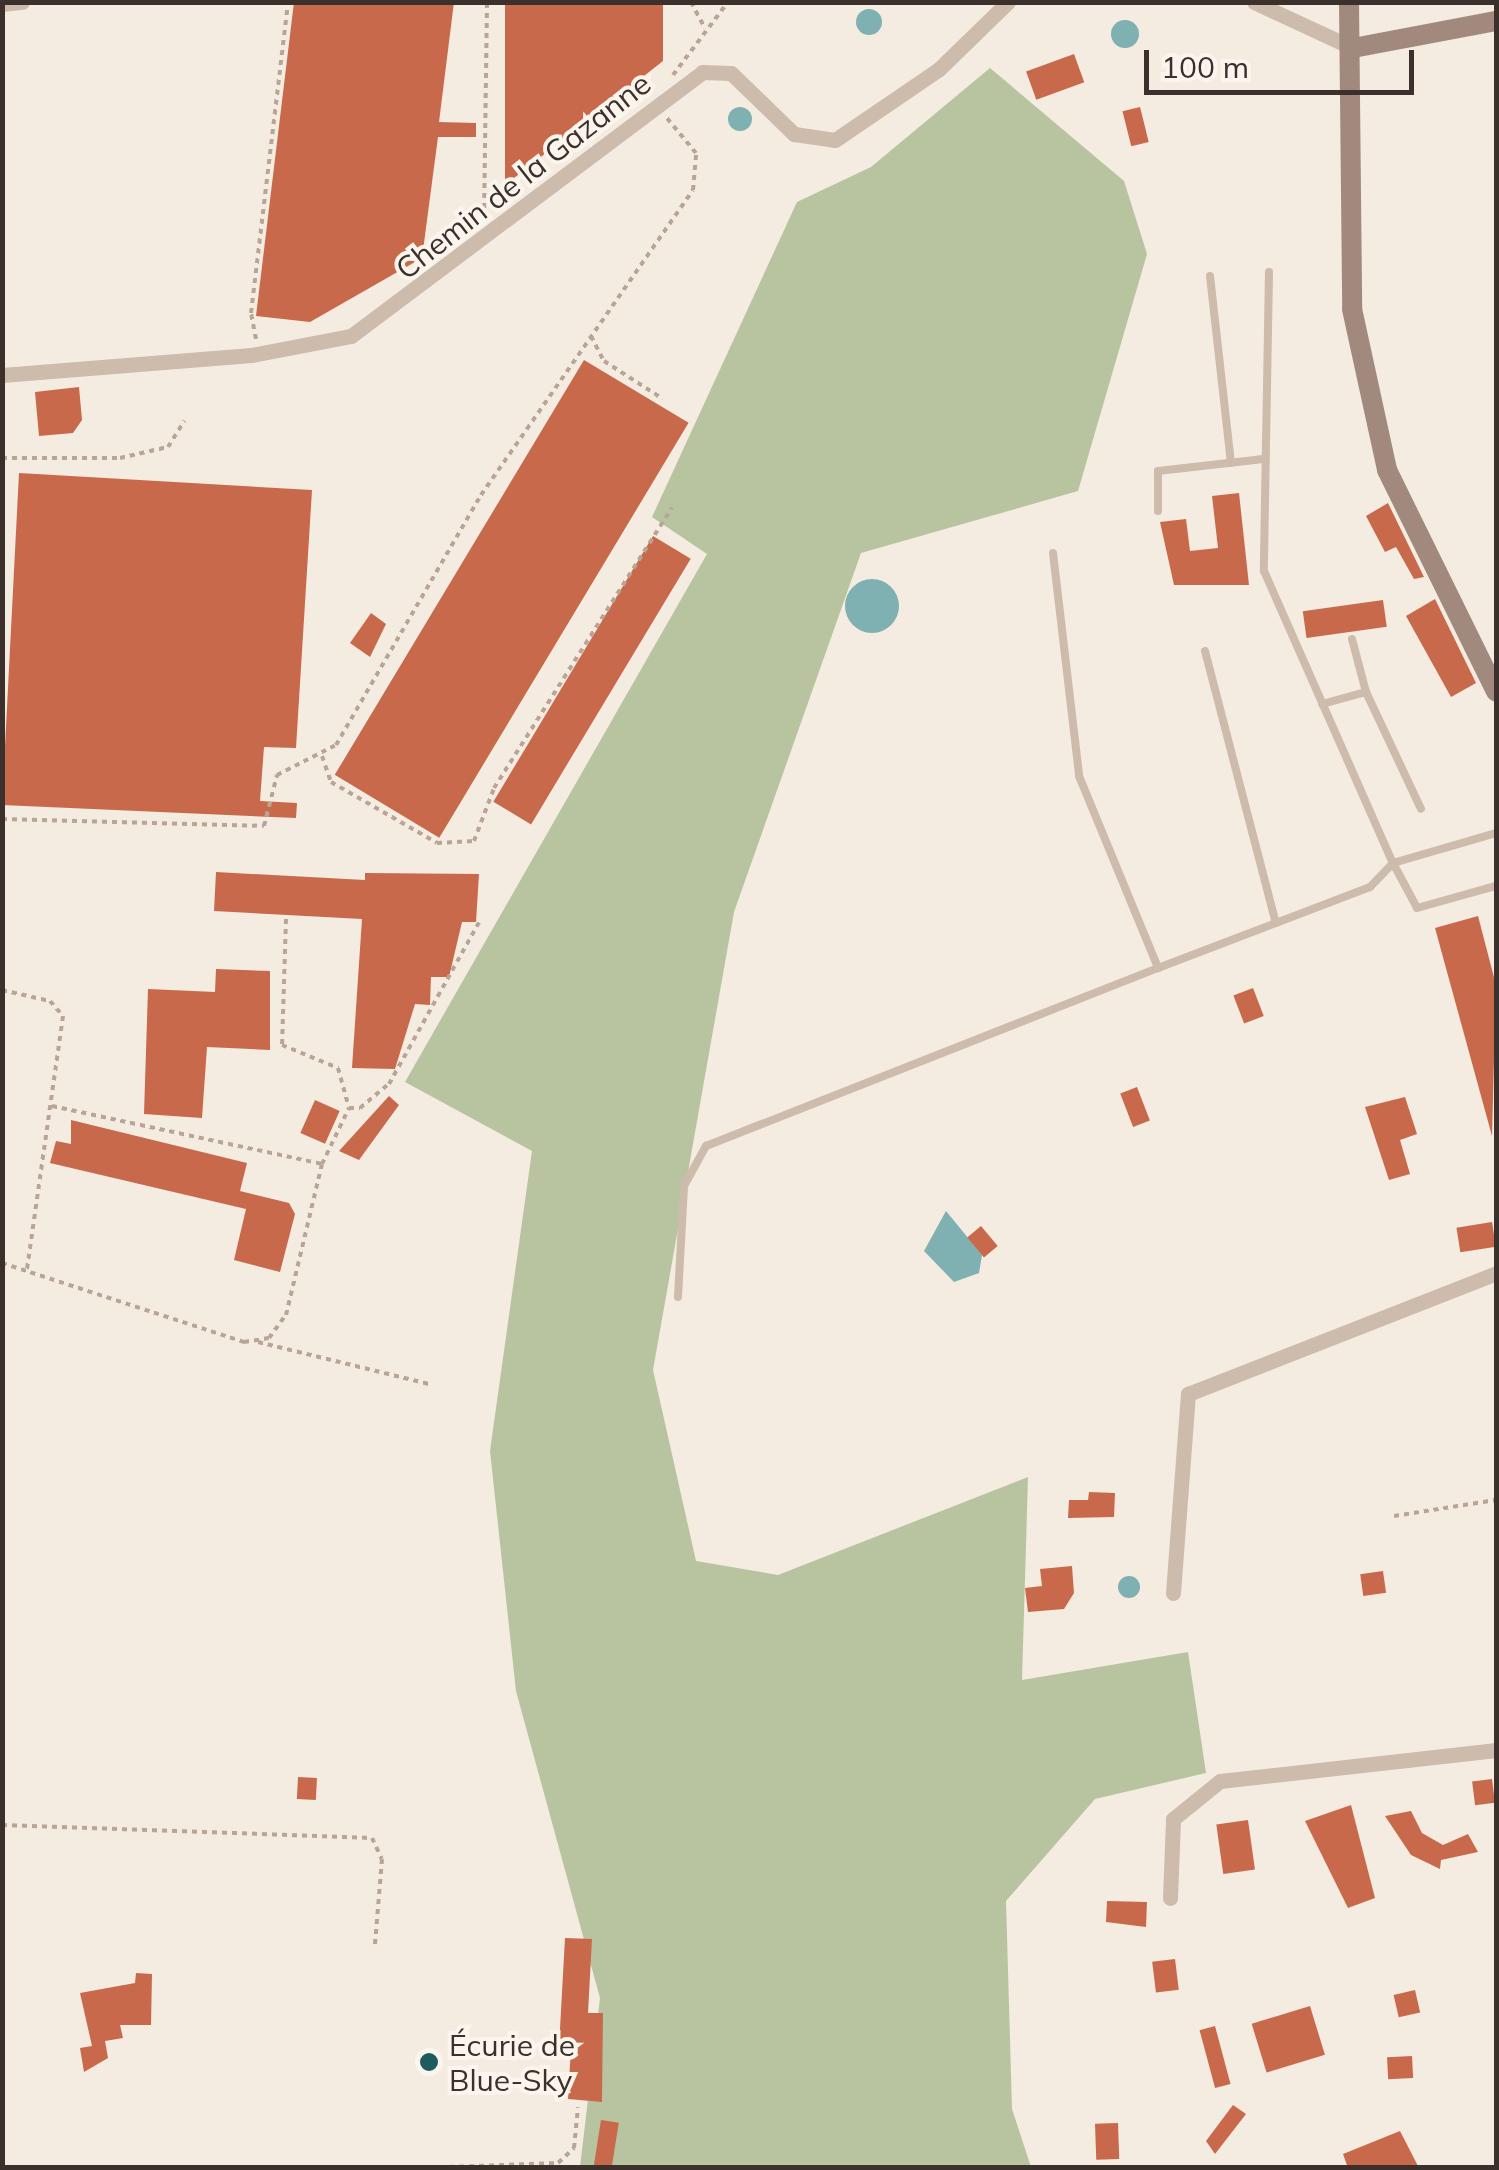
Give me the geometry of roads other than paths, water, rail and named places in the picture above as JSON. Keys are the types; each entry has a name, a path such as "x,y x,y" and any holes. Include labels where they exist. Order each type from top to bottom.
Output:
{"main road":[{"path":"1349,2 1353,48 1352,309 1383,452 1496,692"},
{"path":"1353,48 1496,21"}],"street":[{"path":"2,4 22,2"},
{"name":"Chemin de la Gazanne","path":"2,374 256,354 350,336 702,72 731,73 794,134 835,140 939,69 1008,2"},
{"path":"1254,2 1353,48"},
{"path":"1173,1592 1188,1394 1496,1274"},
{"path":"1170,1898 1173,1819 1220,1781 1496,1750"}],"lane":[{"path":"1269,272 1264,571 1393,863 1417,908 1496,886"},
{"path":"1210,276 1230,463"},
{"path":"1158,511 1158,471 1263,459"},
{"path":"1052,553 1079,776 1158,968"},
{"path":"1352,639 1366,692 1421,809"},
{"path":"1204,652 1276,923"},
{"path":"1322,704 1366,692"},
{"path":"678,1297 684,1186 706,1146 1370,887 1393,863 1496,833"}],"water":[{"path":"869,9 878,13 882,22 878,31 869,35 860,31 856,22 860,13"},
{"path":"1125,20 1135,24 1139,34 1135,44 1125,48 1115,44 1111,34 1115,24"},
{"path":"740,107 749,110 749,128 740,131 731,128 728,119 731,110"},
{"path":"872,579 891,587 899,606 891,625 872,633 853,625 845,606 853,587"},
{"path":"946,1211 982,1255 979,1273 954,1282 924,1251"},
{"path":"1129,1576 1137,1579 1137,1595 1129,1598 1121,1595 1118,1587 1121,1579"}],"place":[{"name":"Écurie de Blue-Sky","path":"429,2062"}]}
